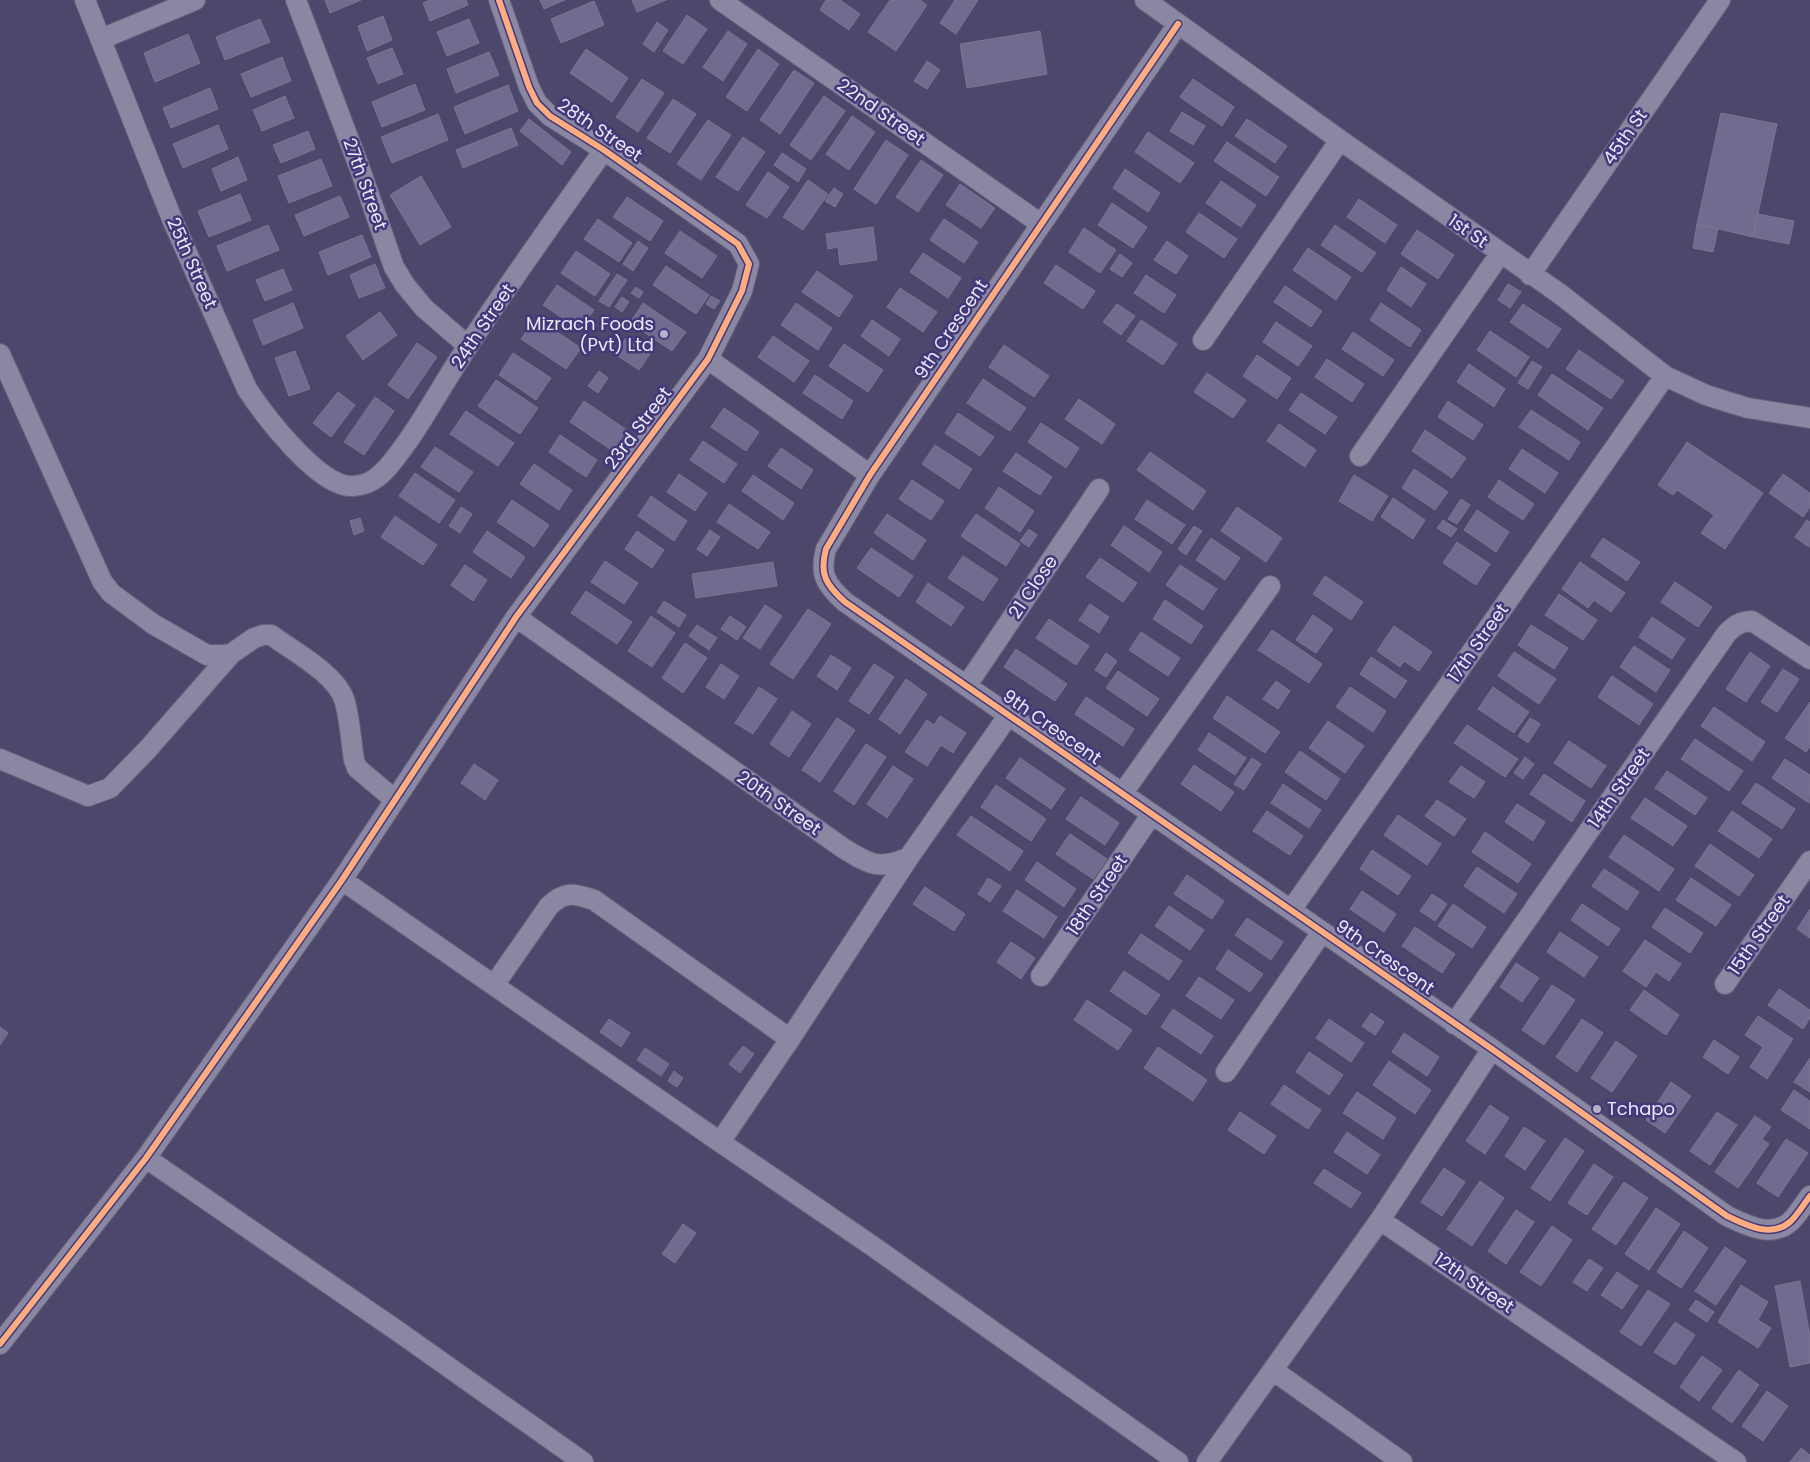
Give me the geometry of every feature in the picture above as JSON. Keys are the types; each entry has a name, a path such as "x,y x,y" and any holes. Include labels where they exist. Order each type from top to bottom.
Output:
{"street":[{"name":"25th Street","path":"85,0 172,218 247,389 260,408 312,467 332,480 351,487"},
{"path":"101,39 195,0"},
{"name":"27th Street","path":"296,0 360,169 394,267 405,285 424,308 468,346"},
{"name":"28th Street","path":"499,0 528,87 537,103 550,116 604,150 738,244"},
{"name":"22nd Street","path":"720,0 1041,224"},
{"name":"1st St","path":"1145,0 1500,254 1560,294 1665,376 1706,395 1748,408 1810,418"},
{"name":"45th St","path":"1530,275 1720,0"},
{"name":"9th Crescent","path":"1178,24 870,476 826,549 822,562 825,578 833,591 845,602 1492,1049 1727,1216 1759,1229 1774,1230 1790,1222 1810,1196"},
{"path":"1203,340 1340,140"},
{"name":"24th Street","path":"351,487 371,483 387,468 406,443 468,346 604,150"},
{"name":"23rd Street","path":"0,1344 146,1158 342,880 516,618 708,359 742,290 749,264 738,244"},
{"path":"1360,456 1500,254"},
{"path":"0,354 102,580 111,593 153,624 207,655 231,654"},
{"path":"708,359 870,476"},
{"name":"17th Street","path":"1291,910 1665,376"},
{"name":"21 Close","path":"967,686 1099,489"},
{"path":"1122,794 1270,586"},
{"name":"20th Street","path":"516,618 858,857 876,865 892,864 908,857"},
{"name":"14th Street","path":"1454,1024 1734,626 1742,622 1752,621 1810,659"},
{"path":"0,759 88,796 110,788 147,750 231,654 254,638 271,635 321,670 333,682 345,701 354,760 357,768 395,800"},
{"path":"720,1142 790,1039 908,857 1008,716"},
{"name":"18th Street","path":"1041,976 1152,814"},
{"name":"15th Street","path":"1724,984 1810,861"},
{"path":"342,880 871,1245 1178,1462"},
{"path":"494,984 556,898 576,894 594,900 790,1039"},
{"path":"1226,1072 1322,932"},
{"path":"1207,1462 1274,1371 1380,1220 1492,1049"},
{"path":"146,1158 399,1332 583,1462"},
{"name":"12th Street","path":"1380,1220 1736,1462"},
{"path":"1274,1371 1402,1462"}],"building":[{"path":"325,0 361,0 330,13"},
{"path":"430,0 466,0 468,5 430,21 423,3"},
{"path":"540,0 565,0 544,9"},
{"path":"632,0 666,0 637,12"},
{"path":"826,0 840,0 860,14 849,30 820,10"},
{"path":"890,0 920,0 927,5 896,51 868,32"},
{"path":"955,0 978,0 956,34 940,23"},
{"path":"594,1 604,25 561,43 551,19"},
{"path":"687,15 707,29 683,64 663,51"},
{"path":"383,16 392,40 367,51 358,26"},
{"path":"260,19 270,42 225,60 216,37"},
{"path":"469,19 479,43 447,56 437,32"},
{"path":"657,22 668,30 654,52 643,44"},
{"path":"728,31 747,44 723,81 703,67"},
{"path":"1040,31 1047,74 967,88 960,44"},
{"path":"188,34 200,63 155,82 144,53"},
{"path":"392,48 403,74 378,84 367,58"},
{"path":"586,49 628,78 612,102 570,73"},
{"path":"758,49 779,64 747,111 726,97"},
{"path":"489,52 499,75 456,93 447,69"},
{"path":"282,57 291,81 251,97 241,74"},
{"path":"927,61 940,70 927,89 914,81"},
{"path":"794,70 814,83 780,134 760,120"},
{"path":"642,79 664,93 638,132 616,117"},
{"path":"1193,79 1234,107 1222,126 1180,97"},
{"path":"415,84 425,110 382,127 372,102"},
{"path":"508,85 518,111 465,134 454,107"},
{"path":"210,88 218,109 171,128 163,108"},
{"path":"285,96 294,118 262,131 253,110"},
{"path":"824,96 845,111 811,160 790,145"},
{"path":"673,99 696,114 670,153 647,138"},
{"path":"1182,112 1205,126 1193,145 1170,131"},
{"path":"1721,113 1777,124 1753,237 1697,224"},
{"path":"438,114 448,140 392,163 381,137"},
{"path":"852,116 875,132 849,170 826,154"},
{"path":"529,119 571,152 562,165 520,131"},
{"path":"1247,119 1287,146 1275,163 1235,136"},
{"path":"708,120 731,135 701,180 677,164"},
{"path":"218,125 228,149 183,168 173,144"},
{"path":"511,128 518,145 463,168 456,150"},
{"path":"308,131 315,149 281,163 273,145"},
{"path":"1148,132 1194,163 1180,183 1135,152"},
{"path":"743,137 765,152 738,191 716,177"},
{"path":"886,140 908,155 876,204 854,189"},
{"path":"1227,142 1279,177 1266,196 1214,161"},
{"path":"782,153 806,169 798,182 774,165"},
{"path":"238,157 247,180 221,191 212,169"},
{"path":"321,159 332,186 289,203 278,176"},
{"path":"921,160 943,175 918,212 896,197"},
{"path":"1125,169 1160,193 1148,212 1113,188"},
{"path":"768,172 789,187 767,218 746,205"},
{"path":"421,176 451,227 420,245 390,195"},
{"path":"808,180 828,194 803,230 783,217"},
{"path":"1221,181 1256,205 1241,227 1206,203"},
{"path":"960,184 995,208 981,228 946,205"},
{"path":"834,188 843,194 835,207 825,201"},
{"path":"240,194 251,220 209,237 198,211"},
{"path":"340,196 349,217 304,236 295,215"},
{"path":"627,197 663,221 650,241 613,217"},
{"path":"1359,199 1397,225 1385,243 1347,217"},
{"path":"1112,203 1147,227 1133,248 1098,225"},
{"path":"1199,213 1237,239 1224,258 1186,232"},
{"path":"1758,214 1794,221 1789,244 1753,237"},
{"path":"598,219 632,243 619,262 584,239"},
{"path":"944,219 978,242 964,263 930,240"},
{"path":"1697,224 1718,229 1713,252 1693,248"},
{"path":"268,225 279,250 227,271 217,246"},
{"path":"1335,225 1376,253 1362,272 1321,245"},
{"path":"873,227 877,260 840,265 838,247 828,249 826,234"},
{"path":"1084,228 1116,250 1100,273 1069,252"},
{"path":"1417,230 1454,255 1438,279 1401,254"},
{"path":"680,231 717,256 702,278 665,253"},
{"path":"362,235 371,257 328,275 319,252"},
{"path":"638,241 648,248 633,271 623,264"},
{"path":"1167,241 1188,256 1176,274 1154,260"},
{"path":"1308,248 1351,277 1336,300 1293,270"},
{"path":"576,251 610,274 595,296 561,273"},
{"path":"923,253 961,278 948,298 910,272"},
{"path":"1120,254 1132,263 1122,277 1110,269"},
{"path":"375,264 385,288 359,298 350,275"},
{"path":"1056,265 1095,291 1083,309 1044,283"},
{"path":"666,266 709,295 696,314 653,285"},
{"path":"1401,267 1426,284 1411,307 1387,290"},
{"path":"283,269 292,290 265,301 256,280"},
{"path":"817,271 853,296 839,317 802,292"},
{"path":"617,274 627,280 609,307 599,301"},
{"path":"1146,275 1176,295 1164,313 1134,293"},
{"path":"1508,284 1521,292 1510,308 1498,300"},
{"path":"557,285 594,310 580,330 543,305"},
{"path":"1285,286 1322,311 1311,327 1274,302"},
{"path":"636,287 643,292 639,298 631,293"},
{"path":"900,288 937,312 923,332 887,307"},
{"path":"711,296 720,301 714,309 706,304"},
{"path":"622,297 629,302 622,312 615,307"},
{"path":"293,303 303,328 263,345 253,320"},
{"path":"643,303 686,332 672,351 630,323"},
{"path":"796,303 832,328 818,350 781,325"},
{"path":"1381,303 1421,330 1410,347 1370,320"},
{"path":"1117,304 1135,316 1121,335 1103,322"},
{"path":"1523,304 1561,329 1548,348 1510,322"},
{"path":"380,312 397,335 363,360 346,336"},
{"path":"536,318 581,348 566,369 521,339"},
{"path":"872,320 900,339 889,356 861,336"},
{"path":"1141,320 1177,344 1163,365 1127,341"},
{"path":"1276,322 1312,346 1298,366 1263,342"},
{"path":"1490,331 1529,357 1516,377 1477,350"},
{"path":"1353,332 1394,360 1383,376 1342,349"},
{"path":"773,336 809,361 794,382 758,357"},
{"path":"626,338 650,354 639,370 615,354"},
{"path":"417,343 437,357 408,399 388,385"},
{"path":"844,344 883,370 868,392 829,366"},
{"path":"1004,345 1049,376 1034,397 989,367"},
{"path":"1579,350 1624,381 1611,399 1566,369"},
{"path":"295,351 310,389 289,396 275,358"},
{"path":"513,353 551,378 536,400 499,375"},
{"path":"1257,355 1291,378 1277,399 1243,376"},
{"path":"1327,359 1364,384 1352,402 1315,377"},
{"path":"1532,361 1542,367 1528,389 1518,383"},
{"path":"1469,364 1505,389 1494,407 1457,382"},
{"path":"599,371 608,378 598,393 588,386"},
{"path":"1207,373 1246,400 1233,418 1194,392"},
{"path":"1552,374 1603,408 1588,430 1538,395"},
{"path":"815,375 853,401 842,419 803,393"},
{"path":"983,379 1026,408 1010,431 967,403"},
{"path":"496,380 538,408 520,434 478,406"},
{"path":"338,392 355,405 331,437 313,423"},
{"path":"1301,393 1337,417 1325,434 1289,410"},
{"path":"375,397 394,411 364,455 344,442"},
{"path":"1079,399 1115,424 1102,444 1065,419"},
{"path":"584,401 627,430 613,451 570,422"},
{"path":"1448,401 1483,425 1473,440 1438,417"},
{"path":"724,408 759,432 746,451 711,427"},
{"path":"1531,410 1580,442 1569,460 1519,427"},
{"path":"466,411 514,443 498,466 450,434"},
{"path":"958,413 994,437 980,456 945,433"},
{"path":"1041,423 1079,448 1066,468 1028,442"},
{"path":"1279,424 1316,450 1305,467 1267,441"},
{"path":"1425,430 1466,458 1452,478 1412,451"},
{"path":"560,435 597,460 586,477 549,452"},
{"path":"703,441 737,464 724,483 690,460"},
{"path":"1687,442 1763,493 1725,549 1701,533 1714,515 1677,490 1673,495 1658,485"},
{"path":"935,445 972,469 959,489 922,464"},
{"path":"435,447 473,472 459,492 421,467"},
{"path":"781,448 813,470 801,489 768,466"},
{"path":"1522,449 1558,473 1545,493 1509,469"},
{"path":"1150,452 1206,491 1193,510 1137,470"},
{"path":"1016,453 1052,477 1040,495 1003,471"},
{"path":"534,464 572,490 559,510 520,484"},
{"path":"1414,469 1448,492 1435,510 1402,488"},
{"path":"415,473 455,500 439,523 399,496"},
{"path":"679,474 707,493 695,511 667,492"},
{"path":"1783,474 1810,493 1810,507 1803,517 1769,493"},
{"path":"753,475 794,503 783,520 742,491"},
{"path":"1354,475 1388,496 1372,521 1339,501"},
{"path":"912,480 944,501 931,520 899,499"},
{"path":"1499,480 1534,504 1523,520 1488,497"},
{"path":"999,487 1034,511 1020,532 985,508"},
{"path":"651,496 687,521 674,541 638,516"},
{"path":"1393,498 1425,520 1413,539 1381,517"},
{"path":"1461,499 1470,505 1457,524 1448,519"},
{"path":"512,500 549,525 534,547 497,522"},
{"path":"1147,500 1185,525 1172,544 1135,519"},
{"path":"729,504 770,532 758,549 717,522"},
{"path":"461,507 472,514 460,533 449,526"},
{"path":"1237,507 1282,538 1266,562 1221,531"},
{"path":"1477,510 1509,532 1496,552 1464,530"},
{"path":"887,514 926,540 913,560 874,533"},
{"path":"976,514 1020,544 1006,566 961,536"},
{"path":"395,516 437,545 423,565 381,537"},
{"path":"360,518 364,531 354,535 350,521"},
{"path":"1443,520 1457,529 1451,537 1437,528"},
{"path":"1807,520 1810,522 1809,547 1795,537"},
{"path":"1124,526 1162,552 1149,572 1111,545"},
{"path":"1194,526 1202,531 1186,555 1178,549"},
{"path":"1029,529 1037,535 1029,547 1020,541"},
{"path":"710,530 720,537 707,556 697,549"},
{"path":"487,531 525,557 511,578 473,552"},
{"path":"637,531 664,550 652,568 625,549"},
{"path":"1211,538 1240,558 1225,580 1196,560"},
{"path":"1603,538 1640,562 1627,581 1591,556"},
{"path":"1457,542 1490,564 1476,585 1443,563"},
{"path":"871,548 913,576 899,597 857,568"},
{"path":"963,556 998,579 983,601 948,578"},
{"path":"1100,558 1137,583 1123,602 1086,577"},
{"path":"605,561 638,583 624,604 591,582"},
{"path":"773,562 777,586 696,598 692,574"},
{"path":"1580,562 1625,593 1611,612 1594,600 1588,608 1562,589"},
{"path":"465,565 487,580 473,601 451,585"},
{"path":"1180,565 1217,589 1203,610 1166,585"},
{"path":"1325,576 1363,602 1351,620 1313,594"},
{"path":"1675,582 1712,607 1698,627 1661,602"},
{"path":"928,583 964,607 951,626 916,602"},
{"path":"586,591 632,622 617,644 571,613"},
{"path":"1559,594 1597,620 1583,640 1545,615"},
{"path":"1165,600 1203,626 1191,644 1153,619"},
{"path":"664,601 686,615 679,627 657,612"},
{"path":"1090,604 1109,617 1099,633 1079,620"},
{"path":"765,605 782,616 760,649 743,638"},
{"path":"808,609 831,624 793,679 770,664"},
{"path":"1313,615 1333,629 1316,653 1296,640"},
{"path":"651,616 675,633 652,667 628,651"},
{"path":"730,616 746,627 737,640 721,629"},
{"path":"1652,617 1685,639 1672,659 1639,637"},
{"path":"1049,619 1089,646 1076,665 1036,638"},
{"path":"697,625 717,638 709,650 689,636"},
{"path":"1531,625 1568,648 1554,669 1518,645"},
{"path":"1394,626 1432,652 1419,671 1404,661 1400,667 1377,651"},
{"path":"1272,630 1322,664 1309,683 1258,650"},
{"path":"1141,632 1180,658 1168,676 1129,650"},
{"path":"685,643 707,658 683,693 662,678"},
{"path":"1634,646 1670,670 1656,692 1620,667"},
{"path":"1016,649 1067,684 1055,701 1004,667"},
{"path":"1514,652 1556,679 1539,704 1498,676"},
{"path":"1750,652 1770,666 1746,702 1726,689"},
{"path":"1106,653 1117,661 1106,677 1095,670"},
{"path":"831,655 851,668 837,690 817,676"},
{"path":"1371,657 1407,681 1395,698 1360,674"},
{"path":"721,664 739,676 724,699 706,687"},
{"path":"874,664 894,677 869,714 849,701"},
{"path":"1783,669 1799,679 1777,712 1761,702"},
{"path":"1118,671 1159,699 1147,716 1106,688"},
{"path":"1612,676 1653,704 1639,725 1598,697"},
{"path":"906,679 927,694 900,734 879,719"},
{"path":"1276,681 1290,691 1278,709 1263,699"},
{"path":"759,687 777,699 753,734 735,723"},
{"path":"1350,687 1386,711 1373,732 1336,707"},
{"path":"1493,687 1529,712 1514,733 1478,709"},
{"path":"1227,696 1280,732 1265,753 1213,718"},
{"path":"1086,697 1134,729 1123,746 1075,714"},
{"path":"1810,702 1810,747 1806,752 1785,738"},
{"path":"1714,707 1765,742 1752,761 1701,726"},
{"path":"792,711 811,724 789,757 770,744"},
{"path":"940,716 966,733 953,753 941,745 927,766 905,752 927,720 934,725"},
{"path":"837,718 855,730 820,782 802,770"},
{"path":"1530,718 1540,724 1528,743 1518,736"},
{"path":"1328,721 1364,746 1345,773 1309,748"},
{"path":"1467,725 1518,759 1505,777 1454,743"},
{"path":"1209,733 1246,758 1235,775 1198,750"},
{"path":"1695,739 1743,771 1729,791 1681,759"},
{"path":"1569,741 1606,766 1591,788 1554,763"},
{"path":"866,744 886,757 854,805 834,791"},
{"path":"1300,751 1340,779 1326,800 1285,772"},
{"path":"1525,757 1534,764 1523,779 1514,773"},
{"path":"1020,758 1065,789 1051,809 1006,778"},
{"path":"1252,758 1261,764 1244,790 1234,784"},
{"path":"1785,759 1810,775 1809,803 1772,778"},
{"path":"474,764 498,780 485,800 461,783"},
{"path":"1194,765 1234,792 1221,811 1181,784"},
{"path":"893,766 913,779 887,818 867,804"},
{"path":"1461,766 1485,782 1474,798 1449,782"},
{"path":"1667,771 1707,798 1695,815 1655,788"},
{"path":"1544,774 1585,801 1572,822 1530,794"},
{"path":"1756,783 1795,809 1782,829 1742,803"},
{"path":"1283,784 1321,810 1309,828 1271,803"},
{"path":"996,785 1046,819 1031,841 981,807"},
{"path":"1081,797 1119,823 1105,845 1066,819"},
{"path":"1645,798 1687,826 1673,846 1631,818"},
{"path":"1437,800 1466,819 1454,836 1425,816"},
{"path":"1517,804 1545,822 1533,841 1505,822"},
{"path":"1267,811 1303,836 1290,855 1253,831"},
{"path":"1732,811 1772,839 1759,858 1718,831"},
{"path":"1398,815 1441,844 1427,865 1384,835"},
{"path":"971,816 1023,851 1010,871 957,835"},
{"path":"1485,832 1531,864 1518,883 1472,852"},
{"path":"1070,834 1107,859 1093,879 1056,854"},
{"path":"1624,835 1674,869 1659,891 1609,857"},
{"path":"1710,844 1754,875 1739,896 1695,866"},
{"path":"1372,850 1411,876 1398,895 1360,869"},
{"path":"1037,862 1076,889 1064,907 1025,880"},
{"path":"1477,867 1517,894 1504,913 1464,886"},
{"path":"1604,869 1639,892 1627,910 1592,886"},
{"path":"1187,875 1224,901 1212,919 1174,894"},
{"path":"988,878 1001,886 990,902 978,894"},
{"path":"1691,878 1731,905 1716,926 1676,900"},
{"path":"925,887 965,914 954,931 913,904"},
{"path":"1017,890 1057,917 1044,938 1003,911"},
{"path":"1362,891 1396,914 1384,932 1350,909"},
{"path":"1432,894 1447,904 1435,921 1420,911"},
{"path":"1453,904 1486,927 1472,948 1438,926"},
{"path":"1582,904 1620,929 1608,946 1571,920"},
{"path":"1169,906 1204,930 1190,950 1155,926"},
{"path":"1665,908 1703,933 1690,953 1652,927"},
{"path":"1810,909 1810,938 1797,929"},
{"path":"1247,918 1283,942 1271,960 1235,935"},
{"path":"1415,927 1455,954 1442,973 1402,946"},
{"path":"1560,932 1598,957 1584,977 1547,952"},
{"path":"1141,934 1182,961 1169,980 1128,953"},
{"path":"1645,940 1681,964 1669,981 1656,972 1646,987 1623,971"},
{"path":"1011,942 1035,958 1021,979 997,962"},
{"path":"1228,950 1263,974 1250,992 1216,969"},
{"path":"1516,963 1539,978 1522,1002 1500,987"},
{"path":"1124,971 1160,995 1146,1015 1110,991"},
{"path":"1199,977 1234,1000 1221,1019 1186,996"},
{"path":"1552,985 1575,1000 1544,1045 1522,1030"},
{"path":"1779,989 1810,1010 1810,1018 1803,1029 1768,1005"},
{"path":"1644,990 1679,1015 1666,1035 1630,1010"},
{"path":"1087,1000 1132,1030 1118,1050 1074,1020"},
{"path":"1173,1009 1213,1036 1201,1054 1161,1027"},
{"path":"1371,1013 1384,1022 1375,1035 1362,1026"},
{"path":"1758,1016 1793,1039 1767,1079 1750,1067 1763,1047 1745,1035"},
{"path":"609,1019 630,1033 621,1047 600,1032"},
{"path":"1329,1019 1364,1043 1351,1062 1316,1038"},
{"path":"1582,1019 1603,1033 1577,1072 1556,1057"},
{"path":"0,1027 8,1033 0,1045"},
{"path":"1404,1033 1439,1057 1427,1076 1392,1052"},
{"path":"1714,1040 1739,1057 1728,1074 1703,1057"},
{"path":"1616,1041 1637,1056 1612,1092 1591,1078"},
{"path":"743,1046 754,1054 740,1073 729,1064"},
{"path":"1158,1047 1207,1080 1193,1101 1144,1068"},
{"path":"645,1048 669,1064 661,1076 637,1060"},
{"path":"1309,1052 1343,1075 1329,1095 1296,1072"},
{"path":"1810,1058 1810,1092 1794,1082"},
{"path":"1389,1061 1431,1090 1415,1114 1373,1085"},
{"path":"674,1071 683,1078 677,1087 668,1081"},
{"path":"1671,1082 1691,1096 1665,1133 1646,1120"},
{"path":"1284,1085 1321,1110 1308,1129 1271,1104"},
{"path":"1794,1090 1810,1101 1810,1129 1781,1110"},
{"path":"1357,1092 1396,1118 1383,1139 1343,1113"},
{"path":"1490,1105 1509,1118 1485,1154 1466,1141"},
{"path":"1240,1112 1276,1136 1264,1154 1228,1130"},
{"path":"1717,1112 1737,1125 1710,1165 1690,1151"},
{"path":"1755,1116 1771,1127 1762,1139 1769,1144 1738,1188 1715,1172"},
{"path":"1524,1127 1545,1141 1525,1170 1505,1156"},
{"path":"1347,1132 1380,1155 1367,1174 1334,1152"},
{"path":"1565,1138 1584,1151 1550,1201 1531,1188"},
{"path":"1786,1139 1808,1153 1778,1197 1757,1183"},
{"path":"1594,1164 1613,1177 1587,1215 1568,1203"},
{"path":"1444,1168 1465,1182 1442,1216 1421,1202"},
{"path":"1324,1169 1361,1193 1351,1208 1314,1183"},
{"path":"1480,1181 1504,1198 1472,1246 1447,1229"},
{"path":"1624,1182 1648,1198 1616,1245 1592,1229"},
{"path":"1656,1208 1680,1224 1649,1270 1625,1254"},
{"path":"1516,1210 1534,1222 1506,1264 1488,1251"},
{"path":"683,1224 696,1233 675,1263 662,1254"},
{"path":"1552,1226 1572,1240 1541,1286 1520,1272"},
{"path":"1684,1231 1708,1248 1681,1288 1657,1272"},
{"path":"1725,1247 1746,1261 1716,1305 1695,1291"},
{"path":"1589,1259 1603,1268 1587,1291 1573,1282"},
{"path":"1617,1272 1638,1286 1622,1309 1601,1295"},
{"path":"1800,1281 1810,1337 1810,1363 1790,1367 1775,1286"},
{"path":"1741,1285 1768,1302 1758,1320 1771,1328 1758,1348 1718,1322"},
{"path":"1648,1290 1670,1304 1641,1346 1620,1332"},
{"path":"1696,1300 1714,1312 1707,1322 1689,1310"},
{"path":"1675,1322 1695,1335 1675,1365 1654,1352"},
{"path":"1702,1356 1722,1370 1699,1401 1680,1387"},
{"path":"1739,1370 1759,1385 1732,1423 1712,1408"},
{"path":"1767,1391 1788,1406 1763,1441 1742,1426"},
{"path":"1801,1448 1810,1455 1810,1462 1790,1462"}],"cycle path":[{"path":"0,1344 146,1158 342,880 516,617 708,359 742,291 749,264 738,244 604,150 550,116 537,103 529,87 499,0"},
{"path":"1178,24 870,475 826,549 823,565 829,584 845,602 1492,1049 1727,1216 1759,1229 1776,1229 1791,1221 1810,1196"}],"place":[{"name":"Mizrach Foods (Pvt) Ltd","path":"664,334"},
{"name":"Tchapo","path":"1597,1109"}]}
